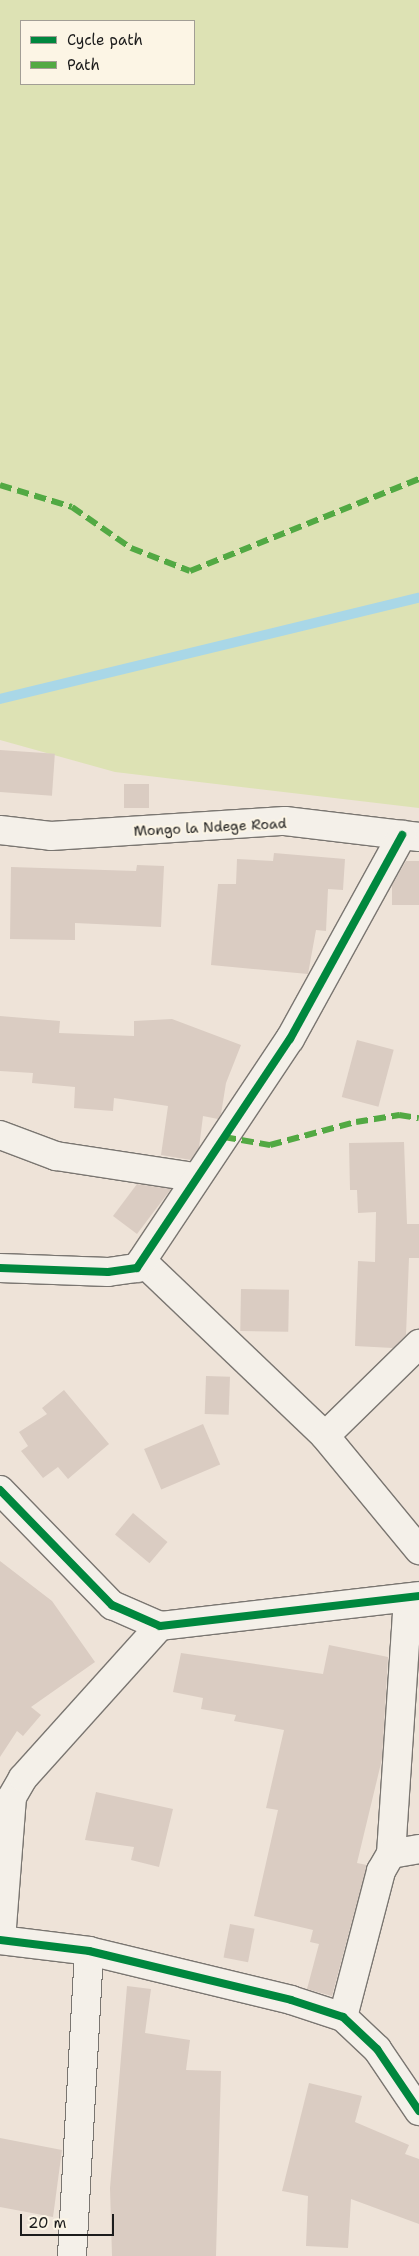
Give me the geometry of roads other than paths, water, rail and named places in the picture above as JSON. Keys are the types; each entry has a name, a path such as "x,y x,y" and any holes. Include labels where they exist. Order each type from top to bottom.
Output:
{"street":[{"name":"Mongo la Ndege Road","path":"0,830 51,836 285,821 410,836"},
{"path":"0,1268 108,1272 137,1268 194,1177 290,1039 410,836"},
{"path":"0,1135 56,1156 194,1177"},
{"path":"142,1261 326,1436 419,1550"},
{"path":"326,1436 419,1344"},
{"path":"0,1490 112,1606 160,1626 413,1597 391,1854 380,1870 343,2017"},
{"path":"160,1626 23,1778 6,1794 1,1940 88,1951 291,2000 343,2017 377,2049 419,2112"},
{"path":"391,1854 419,1849"},
{"path":"72,2256 88,1951"}],"waterway":[{"path":"0,699 419,598"}]}
